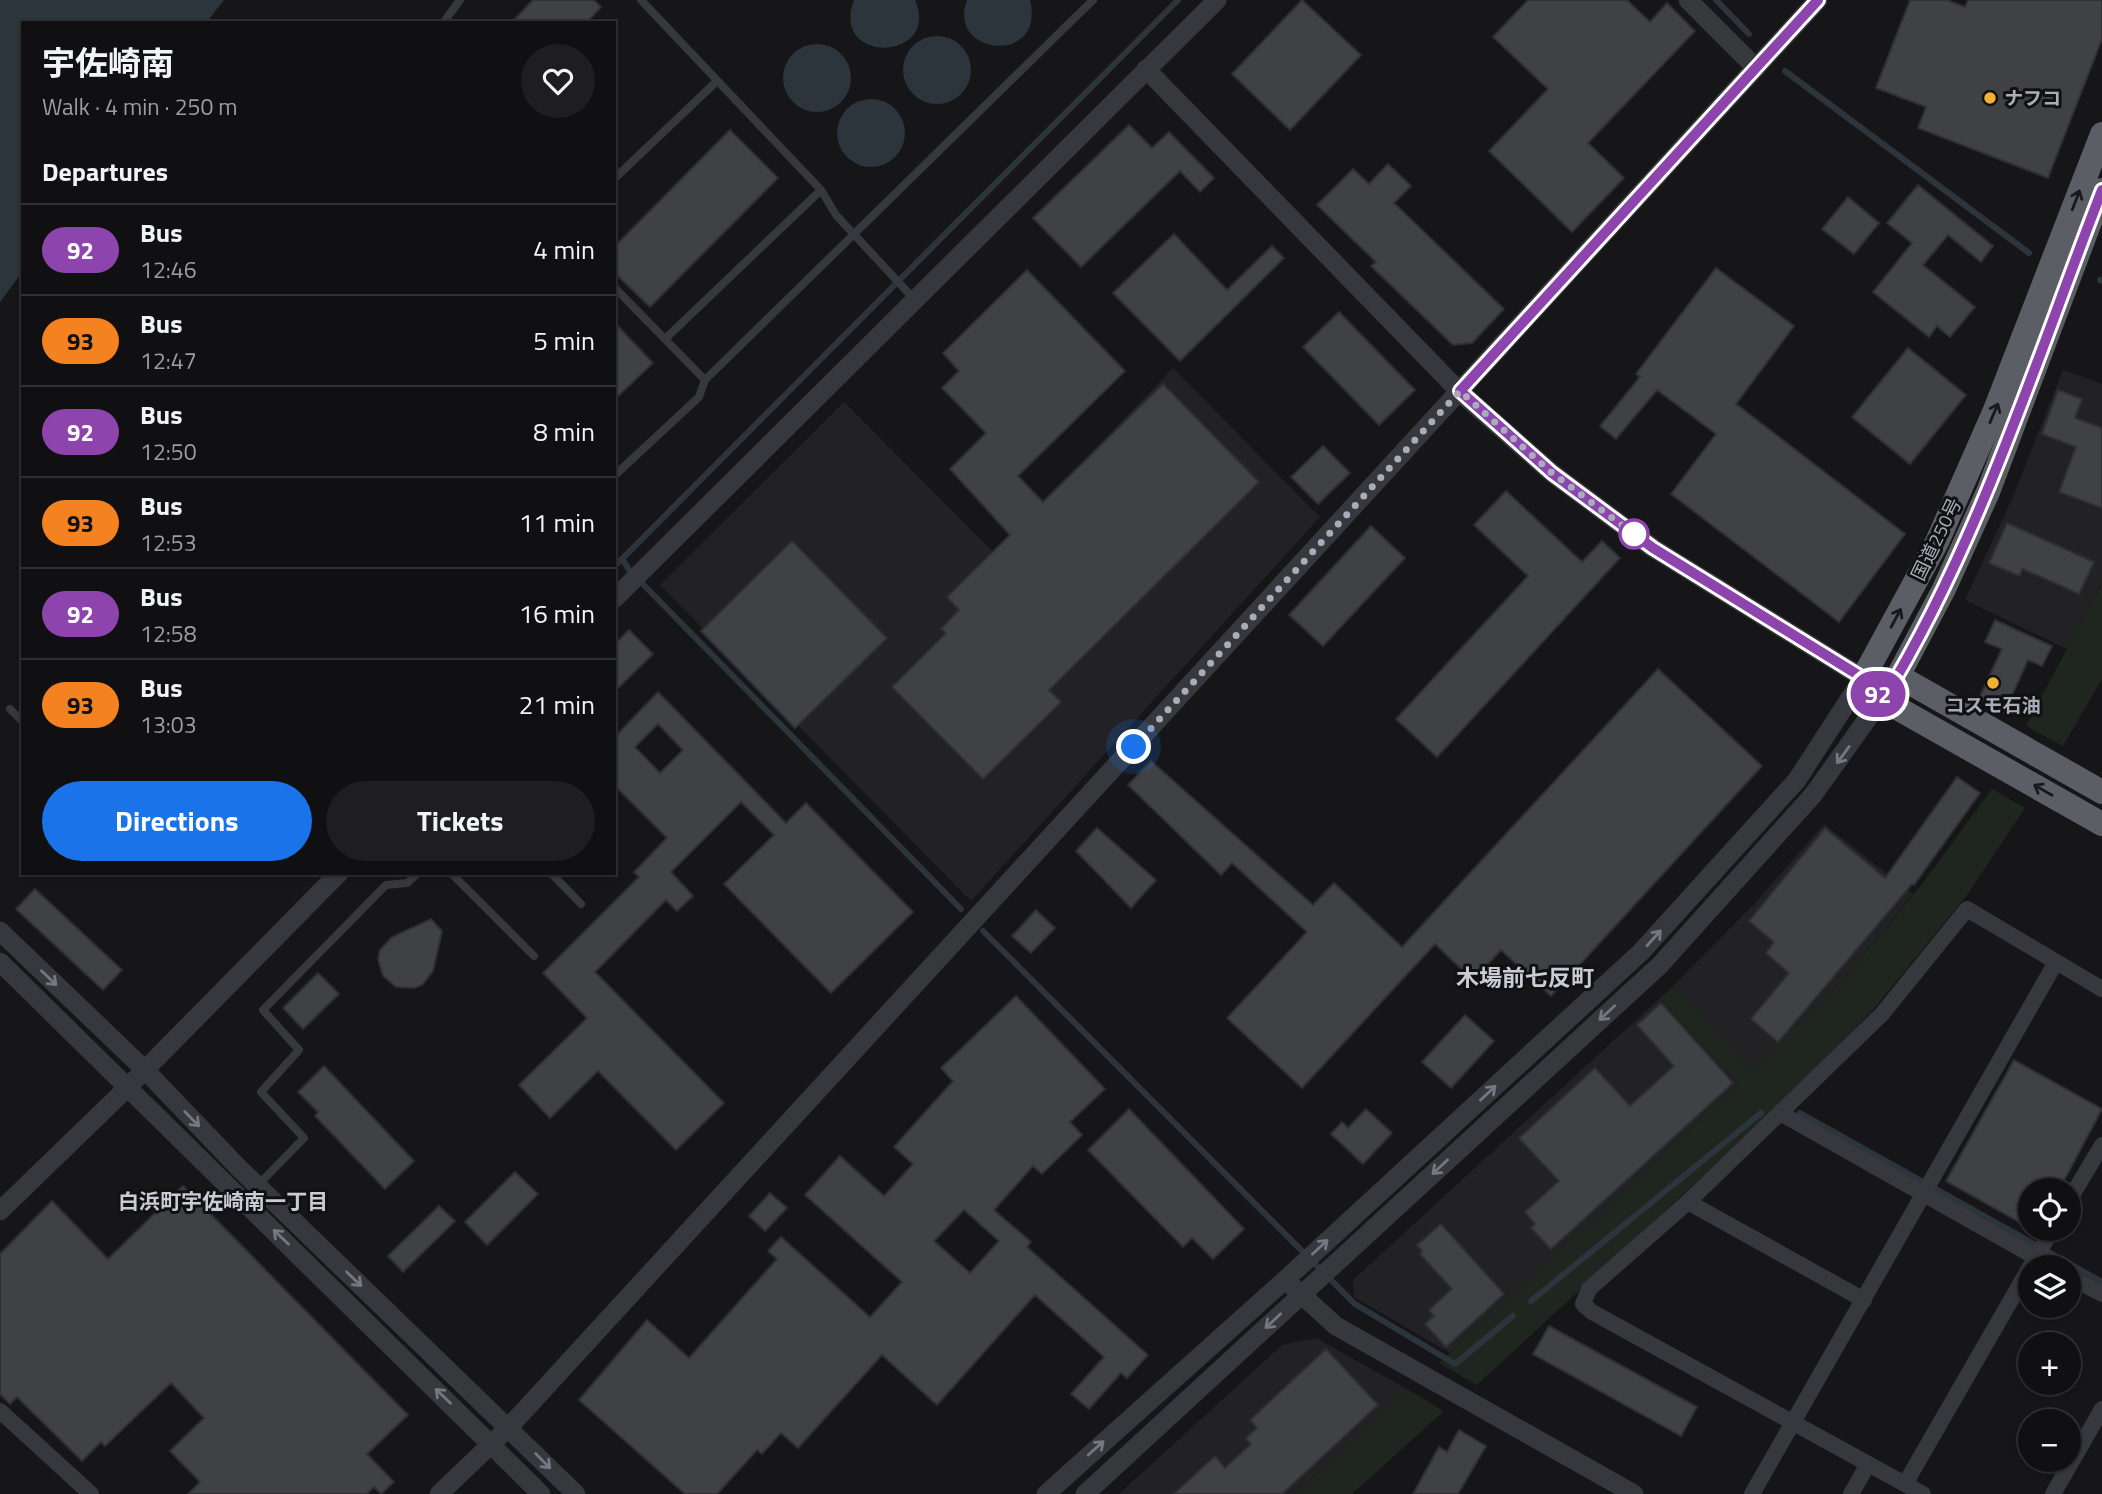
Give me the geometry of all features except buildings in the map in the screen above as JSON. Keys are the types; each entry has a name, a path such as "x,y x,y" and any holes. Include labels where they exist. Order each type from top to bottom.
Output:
{"highway":[{"name":"国道250号","path":"1863,678 1937,542 1984,434 2102,134"},
{"name":"国道250号","path":"1898,676 1944,589 1988,492 2102,190"},
{"path":"1898,676 2102,792"},
{"path":"1863,678 1883,700 2102,824"}],"street":[{"path":"616,597 1217,0"},
{"path":"1688,0 1756,68"},
{"path":"439,1494 509,1427 1818,0"},
{"path":"1146,69 1460,391 1552,473 1653,548 1863,678 1898,676"},
{"path":"1085,1494 1660,965 1813,795 1898,676"},
{"path":"1046,1494 1286,1279 1641,952 1797,780 1863,678"},
{"path":"0,1210 128,1087 337,875"},
{"path":"1923,1494 1592,1312 1583,1304 1589,1289 1688,1202 1882,1014 1966,909 2102,989"},
{"path":"0,931 145,1070 257,1186 576,1494"},
{"path":"0,961 541,1494"},
{"path":"1752,1494 2056,962"},
{"path":"1780,1113 1923,1195 2018,1255"},
{"path":"2081,1180 2102,1145"},
{"path":"1688,1202 1864,1300"},
{"path":"1286,1279 1300,1296 1336,1326 1634,1494"},
{"path":"2081,1283 2102,1294"},
{"path":"1905,1484 2018,1288"},
{"path":"2053,1494 2102,1409"},
{"path":"0,1411 91,1494"},
{"path":"1851,1494 1868,1464"}],"lane":[{"path":"444,21 460,0"},
{"path":"641,0 821,190 836,215 916,301"},
{"path":"616,474 699,397 705,380 1093,0"},
{"path":"616,177 717,81"},
{"path":"665,339 821,190"},
{"path":"616,289 705,380"},
{"path":"10,709 21,720"},
{"path":"257,1186 304,1138 261,1092 299,1050 263,1010 386,885 407,883 416,875"},
{"path":"453,875 534,956"},
{"path":"553,875 581,904"}],"shaded area":[{"path":"0,0 224,0 208,21 21,21 21,274 0,302"},
{"path":"854,0 915,0 919,20 913,35 901,44 885,48 869,45 857,36 851,21"},
{"path":"967,0 1030,0 1031,21 1024,36 1012,44 997,46 982,42 970,33 964,19"},
{"path":"944,36 965,51 971,63 969,83 961,94 944,104 930,104 913,94 905,83 903,63 913,46 924,38"},
{"path":"824,44 845,59 851,71 849,91 841,102 824,112 810,112 793,102 785,91 783,71 793,54 804,46"},
{"path":"878,99 899,114 905,126 903,146 895,157 878,167 864,167 847,157 839,146 837,126 847,109 858,101"},
{"path":"1173,368 1320,517 971,901 660,585 844,402 995,554"},
{"path":"2063,370 2102,384 2102,582 2067,649 1965,600 2012,499"},
{"path":"2102,583 2102,679 2063,746 2026,726"},
{"path":"1992,789 2025,808 1967,895 1872,1011 1768,1116 1477,1385 1439,1363 1739,1084 1660,998 1673,986 1753,1071 1843,980 1922,884"},
{"path":"1824,824 1913,894 1843,980 1753,1072 1673,986 1755,903"},
{"path":"1660,998 1740,1084 1450,1353 1354,1297 1353,1280"},
{"path":"1316,1338 1407,1389 1296,1494 1119,1494 1282,1345"},
{"path":"1407,1389 1444,1411 1352,1494 1296,1494"}],"waterway":[{"path":"616,565 1178,0"},
{"path":"1716,0 1749,34"},
{"path":"1785,71 2029,253"},
{"path":"622,559 630,571 961,909"},
{"path":"983,931 1355,1304 1455,1364 1513,1316"},
{"path":"1531,1301 1761,1113"},
{"path":"1800,1113 2102,1282"}],"bus line":[{"name":"92","path":"1818,0 1460,391 1552,473 1653,548 1863,678 1883,700 1944,589 1988,492 2102,190"}],"place":[{"name":"ナフコ","path":"1990,98"},
{"name":"コスモ石油","path":"1993,683"}],"district":[{"name":"木場前七反町","path":"1525,978"},
{"name":"白浜町宇佐崎南一丁目","path":"223,1202"}],"route":[{"path":"1134,747 1460,391 1552,473 1634,534"}]}
